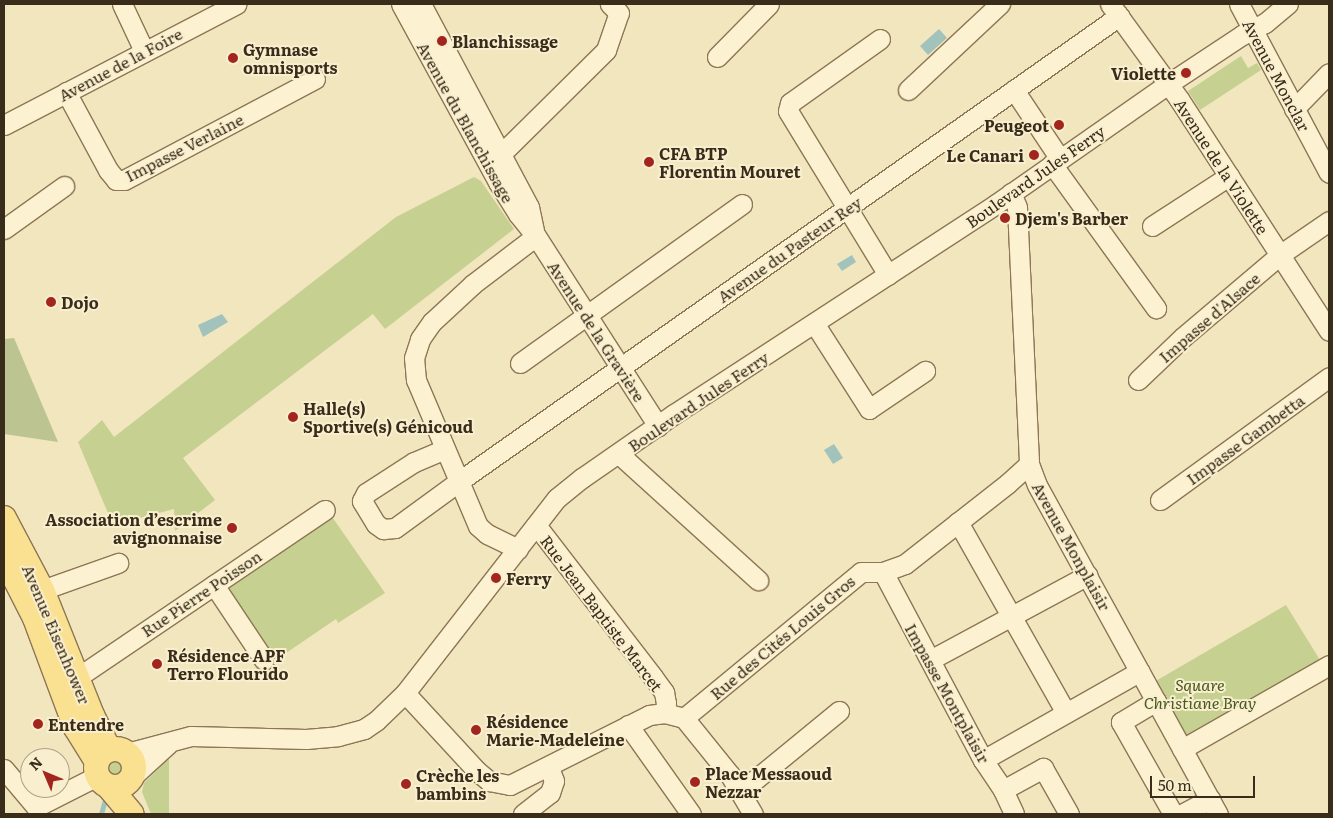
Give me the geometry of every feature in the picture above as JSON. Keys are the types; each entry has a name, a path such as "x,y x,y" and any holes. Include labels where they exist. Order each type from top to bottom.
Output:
{"main road":[{"name":"Avenue Eisenhower","path":"4,518 42,590 134,814"},
{"name":"Avenue Eisenhower","path":"4,558 35,618 76,728 114,769"}],"street":[{"path":"122,4 144,51"},
{"name":"Avenue de la Foire","path":"4,125 236,4"},
{"path":"717,57 770,4"},
{"path":"908,90 1000,4"},
{"name":"Avenue Monclar","path":"1239,4 1329,173"},
{"name":"Boulevard Jules Ferry","path":"35,810 114,769 171,742 191,736 306,739 352,734 376,721 405,693 557,498 582,478 1011,193 1168,84 1252,29 1265,23 1288,4"},
{"name":"Avenue du Blanchissage","path":"411,6 501,154 529,207 536,236"},
{"name":"Avenue du Blanchissage","path":"411,6 451,98 498,182 518,214 536,236"},
{"path":"501,154 606,50 612,40 618,7"},
{"name":"Avenue de la Violette","path":"1114,10 1168,84 1281,254 1329,331"},
{"name":"Avenue du Pasteur Rey","path":"446,449 414,462 366,493 362,501 376,524 383,529 395,528 1014,90 1114,10"},
{"path":"880,39 790,103 788,111 888,275"},
{"path":"1294,108 1329,73"},
{"name":"Impasse Verlaine","path":"66,92 108,170 116,180 124,180 315,79"},
{"path":"1014,90 1056,161 1156,308"},
{"path":"1152,226 1229,176"},
{"path":"4,229 64,186"},
{"name":"Avenue Monplaisir","path":"1011,193 1017,207 1029,464 1037,486 1214,807"},
{"path":"520,363 742,204"},
{"name":"Impasse d'Alsace","path":"1138,380 1183,338 1281,254 1329,221"},
{"path":"518,549 487,534 478,526 416,380 414,358 420,339 432,322 473,284 536,236"},
{"name":"Avenue de la Gravière","path":"536,236 658,426"},
{"path":"814,323 869,409 925,371"},
{"name":"Impasse Gambetta","path":"1160,500 1329,377"},
{"path":"619,454 758,580"},
{"name":"Rue des Cités Louis Gros","path":"684,718 861,572 883,572 905,564 1029,464"},
{"name":"Rue Pierre Poisson","path":"78,676 325,510"},
{"path":"958,522 1066,713"},
{"name":"Rue Jean Baptiste Marcet","path":"536,525 658,684 666,703 664,712 684,718"},
{"path":"42,590 118,563"},
{"name":"Impasse Montplaisir","path":"883,572 983,760 1003,790 1014,814"},
{"path":"930,660 1088,576"},
{"path":"214,585 264,660"},
{"path":"1182,749 1329,665"},
{"path":"983,760 1140,671"},
{"path":"405,693 488,781 510,785 649,715 664,712"},
{"path":"1156,701 1121,722 1173,814"},
{"path":"740,792 839,711"},
{"path":"684,718 730,775 753,814"},
{"path":"628,725 691,814"},
{"path":"523,814 550,793 554,781 549,767"},
{"path":"1003,790 1043,768 1069,814"},
{"path":"4,769 35,810"},
{"path":"1182,814 1214,807"}],"green space":[{"path":"1241,56 1248,68 1257,63 1261,70 1200,110 1188,91"},
{"path":"474,177 481,181 514,229 385,329 373,314 183,458 215,500 175,531 174,509 113,525 78,442 102,420 114,437 396,217"},
{"path":"14,338 58,442 4,434 4,339"},
{"path":"328,511 385,593 338,623 336,619 273,662 222,587"},
{"name":"Square Christiane Bray","path":"1286,605 1320,660 1188,739 1154,682"},
{"path":"169,758 169,814 151,814 142,792 144,783"},
{"path":"114,760 120,762 122,768 120,774 114,776 108,774 106,768 108,762"}],"water":[{"path":"939,29 947,38 928,55 920,46"},
{"path":"852,255 856,262 842,271 837,264"},
{"path":"222,314 228,322 203,337 198,325"},
{"path":"834,444 843,458 833,464 824,450"}],"waterway":[{"path":"101,814 105,800"}],"place":[{"name":"Blanchissage","path":"442,41"},
{"name":"Gymnase omnisports","path":"233,58"},
{"name":"Violette","path":"1186,73"},
{"name":"Peugeot","path":"1059,125"},
{"name":"Le Canari","path":"1034,155"},
{"name":"CFA BTP Florentin Mouret","path":"649,162"},
{"name":"Djem's Barber","path":"1005,218"},
{"name":"Dojo","path":"51,302"},
{"name":"Halle(s) Sportive(s) Génicoud","path":"293,417"},
{"name":"Association d’escrime avignonnaise","path":"232,528"},
{"name":"Ferry","path":"496,578"},
{"name":"Résidence APF Terro Flourido","path":"157,664"},
{"name":"Entendre","path":"38,724"},
{"name":"Résidence Marie-Madeleine","path":"476,730"},
{"name":"Place Messaoud Nezzar","path":"695,782"},
{"name":"Crèche les bambins","path":"406,784"}]}
